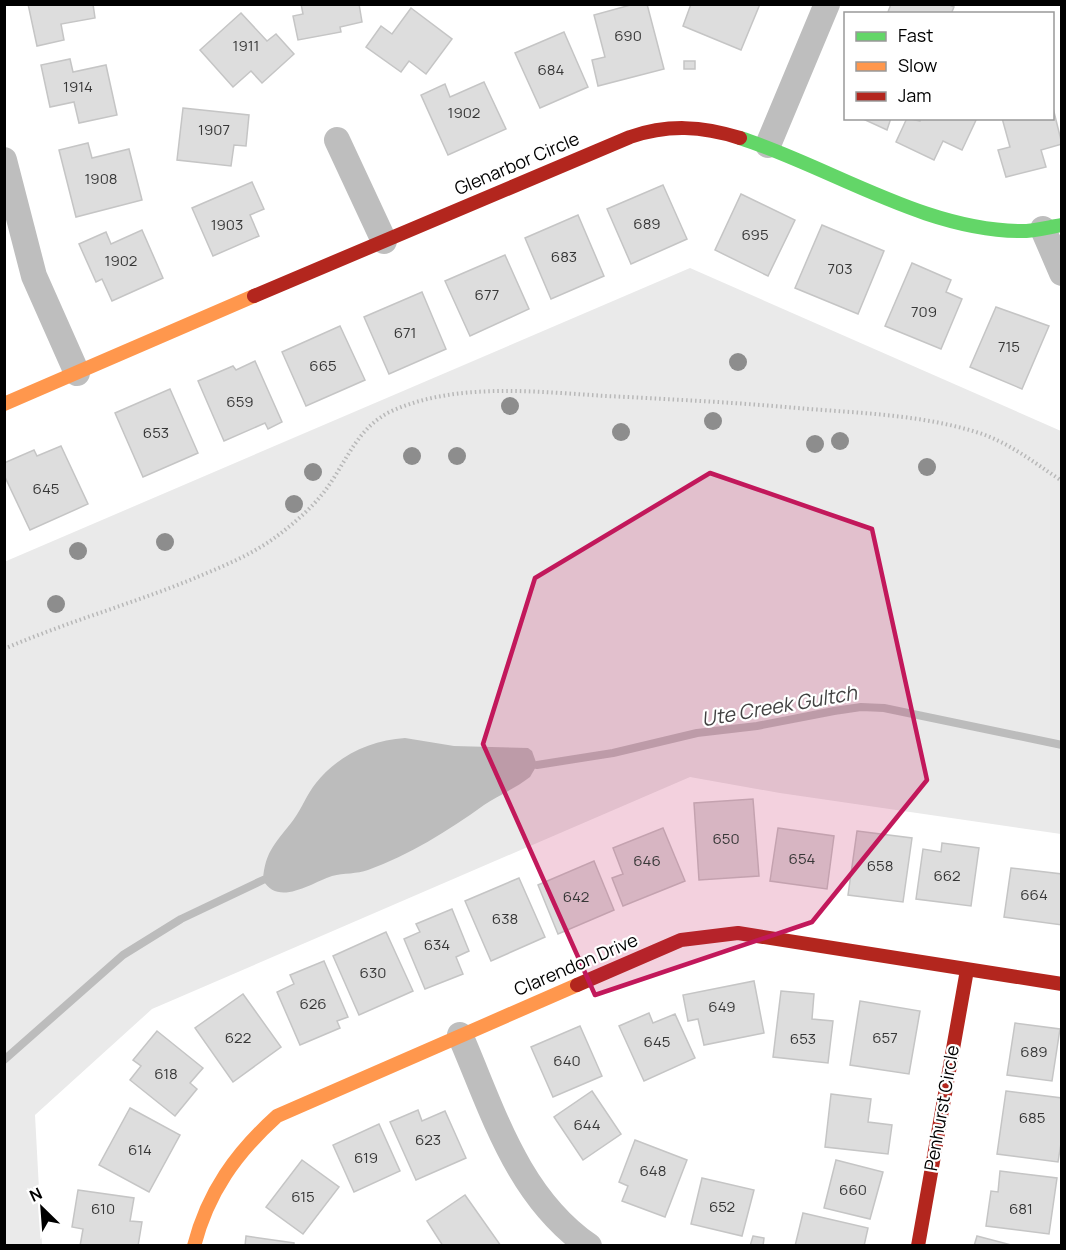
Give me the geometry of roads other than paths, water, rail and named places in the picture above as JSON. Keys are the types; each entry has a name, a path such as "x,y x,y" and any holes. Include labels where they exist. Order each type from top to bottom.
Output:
{"street":[{"path":"768,145 827,4"},
{"name":"Glenarbor Circle","path":"4,404 644,132 674,127 705,128 768,145 935,216 998,230 1052,227"},
{"path":"338,140 384,241"},
{"path":"4,160 34,276 77,373"},
{"path":"1052,227 1062,273"},
{"name":"Clarendon Drive","path":"194,1245 212,1192 240,1150 277,1116 681,940 713,934 738,933 1062,984"},
{"name":"Penhurst Circle","path":"918,1245 967,970"},
{"path":"460,1035 518,1170 550,1212 589,1245"}],"waterway":[{"name":"Ute Creek Gultch","path":"537,765 613,753 697,733 757,726 861,707 884,708 1062,745"},
{"name":"Ute Creek Gultch","path":"4,1060 123,955 181,919 263,880"}]}
